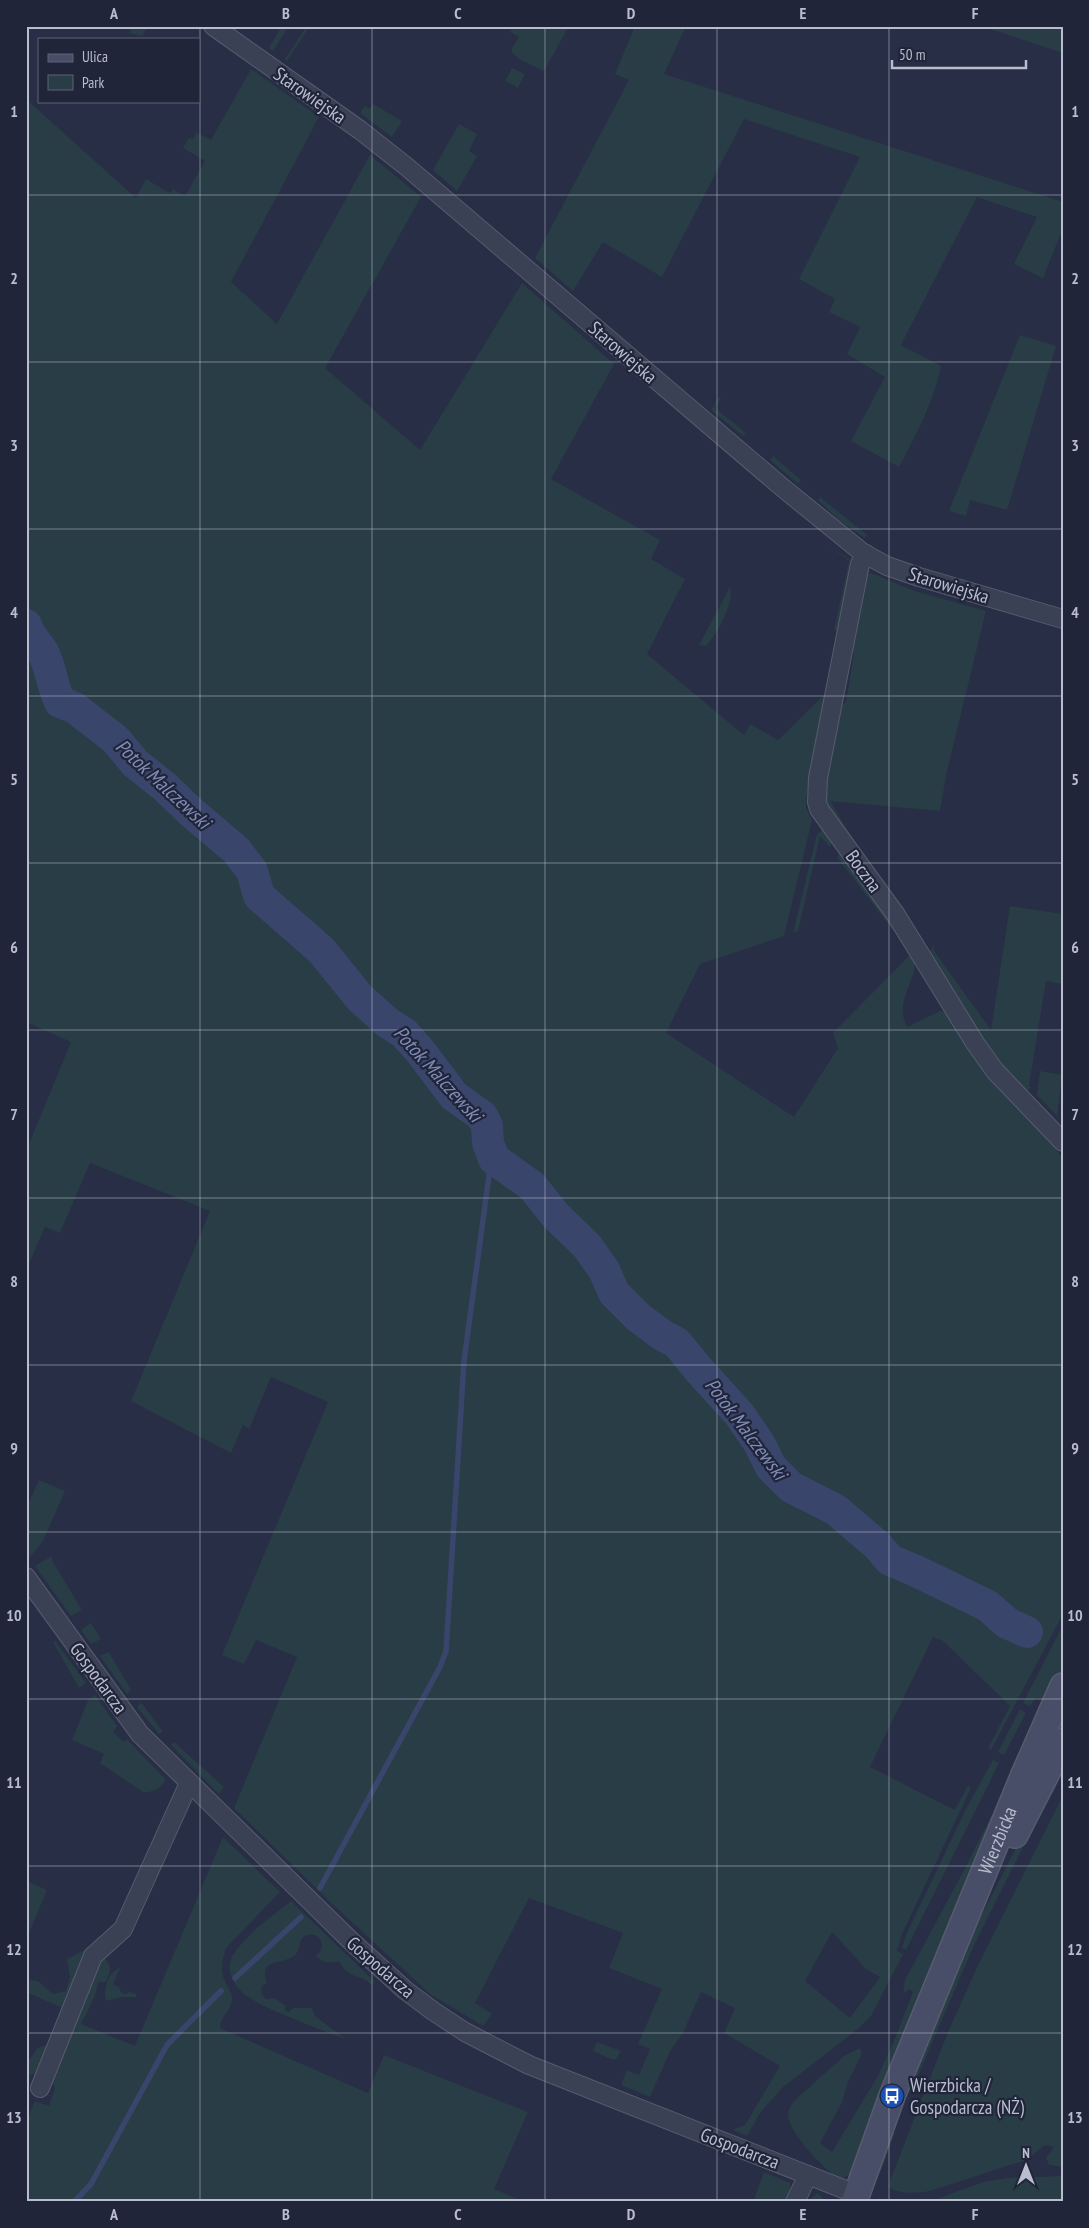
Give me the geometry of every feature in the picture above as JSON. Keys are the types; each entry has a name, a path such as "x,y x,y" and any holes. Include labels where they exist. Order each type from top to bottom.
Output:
{"street":[{"name":"Starowiejska","path":"213,26 360,130 407,167 783,488 866,554 887,566 920,577 1063,619"},
{"name":"Boczna","path":"866,554 860,564 818,778 817,802 819,809 896,915 990,1064 1063,1142"},
{"name":"Gospodarcza","path":"26,1577 140,1734 376,1965 405,1990 465,2032 529,2065 808,2175 855,2198"},
{"name":"Wierzbicka","path":"855,2198 892,2096 1023,1776 1063,1686"},
{"name":"Wierzbicka","path":"934,1995 1063,1741"},
{"path":"40,2088 93,1956 123,1929 189,1783"},
{"path":"795,2202 808,2175"}],"green space":[{"path":"133,26 149,26 142,36 129,33"},
{"path":"282,26 289,26 273,51 269,48"},
{"path":"307,26 310,26 287,61 285,59"},
{"path":"513,26 569,26 544,71 521,60 512,53 512,48 519,37 510,32"},
{"path":"635,26 686,26 664,74 1063,202 1063,228 1043,278 1014,264 1037,217 977,197 901,345 941,366 929,405 899,467 851,441 885,377 847,354 860,327 829,312 835,299 799,279 860,157 744,119 662,277 603,242 573,291 535,258 629,80 615,74"},
{"path":"981,26 1063,26 1063,53"},
{"path":"512,68 525,74 518,88 505,81"},
{"path":"251,69 319,117 231,282 277,324 370,155 421,197 325,368 420,450 522,283 614,364 551,479 660,540 651,559 685,579 647,654 744,735 750,724 778,740 826,693 806,799 806,808 812,820 784,936 700,964 666,1033 794,1117 838,1048 833,1033 911,954 837,857 841,851 885,904 913,949 914,970 903,1009 907,1027 940,1011 945,1012 964,1041 999,1083 1037,1123 1063,1159 1063,1614 991,1750 988,1748 1010,1706 943,1641 933,1637 870,1767 955,1810 968,1785 971,1788 902,1934 897,1951 903,1954 871,2016 859,2028 782,2088 760,2113 747,2136 733,2130 745,2125 780,2066 724,2033 735,2008 701,1992 683,2033 670,2051 650,2097 621,2085 627,2070 639,2075 650,2049 638,2044 662,1989 609,1968 623,1933 529,1898 475,2003 492,2014 483,2026 430,1994 329,1901 234,1808 297,1657 256,1640 244,1664 222,1655 328,1402 271,1377 249,1429 243,1425 231,1453 131,1401 210,1211 90,1163 60,1233 45,1227 26,1270 26,1151 71,1042 26,1022 26,99 136,198 146,179 170,193 173,189 185,196 205,161 183,148 189,138 193,139 196,132 211,140","holes":["832,1932 866,1969 880,1977 850,2018 805,1981"]},
{"path":"373,104 402,121 392,137 360,113 365,106 369,109"},
{"path":"459,124 477,134 469,151 477,156 457,191 433,170"},
{"path":"1020,335 1056,346 1007,510 970,500 966,516 949,511"},
{"path":"719,397 721,398 715,408 746,433 743,436 711,410"},
{"path":"773,456 801,480 798,484 770,460"},
{"path":"820,497 867,535 865,538 840,521 818,500"},
{"path":"823,541 850,560 840,632 834,630 849,561"},
{"path":"871,573 915,591 986,611 947,771 940,811 830,801 859,850 825,804 825,771 842,705 846,702 854,653 849,650 865,577"},
{"path":"730,587 731,593 728,609 720,626 706,646 699,645"},
{"path":"823,830 832,841 830,847 820,836 798,931 793,933 817,834"},
{"path":"1010,906 1063,914 1063,984 1046,981 1029,1086 1031,1088 1024,1094 1007,1077 929,954 934,944 934,951 991,1030"},
{"path":"1040,1071 1062,1075 1057,1116 1037,1095"},
{"path":"39,1480 65,1491 43,1541 29,1558 26,1554 26,1509"},
{"path":"52,1556 52,1560 82,1610 71,1616 35,1566"},
{"path":"91,1623 101,1639 91,1644 81,1630"},
{"path":"1063,1625 1063,1669 1040,1725 1045,1701 1036,1697 1030,1706 1023,1703"},
{"path":"55,1641 86,1683 79,1688 53,1642"},
{"path":"109,1652 131,1690 127,1694 100,1656"},
{"path":"95,1695 117,1726 113,1732 124,1742 127,1739 166,1780 159,1788 150,1792 143,1792 100,1763 104,1754 72,1740 88,1700"},
{"path":"141,1702 163,1732 159,1734 137,1707"},
{"path":"1020,1709 1026,1713 1004,1755 998,1752"},
{"path":"174,1742 224,1787 219,1794 171,1745"},
{"path":"993,1760 999,1763 906,1950 902,1948 906,1935 966,1809"},
{"path":"1018,1763 853,2172 844,2178 836,2177 815,2158 800,2139 790,2122 789,2110 794,2101 844,2056 860,2048 862,2053 848,2082 842,2102 820,2143 832,2152 878,2076 913,1992 910,1989 903,1994 905,1980 962,1874"},
{"path":"1063,1767 975,1943 913,2087 907,2085 973,1932 1050,1782"},
{"path":"1063,1795 1063,2167 1049,2165 1046,2158 1054,2147 1045,2145 1026,2160 930,2191 908,2193 892,2189 888,2186 948,2032 978,1965"},
{"path":"223,1837 280,1892 226,1948 222,1971 232,1997 232,2002 222,2020 220,2028 368,2093 384,2055 528,2112 494,2189 526,2202 26,2202 26,2122 35,2101 49,2106 55,2088 50,2079 102,1959 104,1957 109,1963 109,1975 106,1982 98,1982 94,1999 81,2024 135,2046"},
{"path":"26,1881 47,1890 26,1940"},
{"path":"291,1901 375,1982 371,1985 364,1979 351,1974 339,1961 327,1962 316,1956 322,1947 320,1939 316,1936 307,1935 302,1938 296,1954 291,1958 269,1965 265,1974 267,1983 262,1986 261,1993 266,1999 274,1998 285,2005 285,2011 289,2012 293,2008 312,2008 315,2016 347,2040 259,2003 240,1990 232,1978 230,1969 231,1959 239,1947 260,1926"},
{"path":"88,1948 91,1949 65,2009 26,1992 26,1982 34,1980 41,1983 53,1994 66,1991 70,1977 67,1959"},
{"path":"120,1968 113,1984 119,1987 121,1992 136,1994 136,1997 122,1997 106,2001 107,1982 112,1973"},
{"path":"597,2042 621,2051 616,2059 611,2059 593,2051"},
{"path":"50,2044 38,2073 26,2076 26,2064 37,2049"},
{"path":"889,2131 895,2133 880,2173 878,2170"},
{"path":"764,2172 790,2183 790,2191 786,2202 753,2202"},
{"path":"1063,2176 1063,2202 928,2202 983,2182 1007,2178"},
{"path":"818,2193 826,2202 806,2202"}],"waterway":[{"name":"Potok Malczewski","path":"26,625 29,633 46,658 60,702 75,708 116,740 135,763 236,850 252,871 259,896 321,950 360,998 388,1023 404,1033 454,1096 482,1116 487,1126 488,1143 494,1159 532,1186 556,1216 587,1246 604,1270 614,1293 638,1317 662,1335 677,1343 739,1414 759,1443 771,1467 791,1487 836,1510 877,1545 890,1560 988,1606 1007,1623 1027,1632"},
{"path":"320,1888 440,1667 446,1651 464,1361 490,1168 494,1159"},
{"path":"235,1978 301,1917"},
{"path":"74,2202 91,2184 167,2045 221,1991"}],"place":[{"name":"Wierzbicka / Gospodarcza (NŻ)","path":"892,2096"}]}
